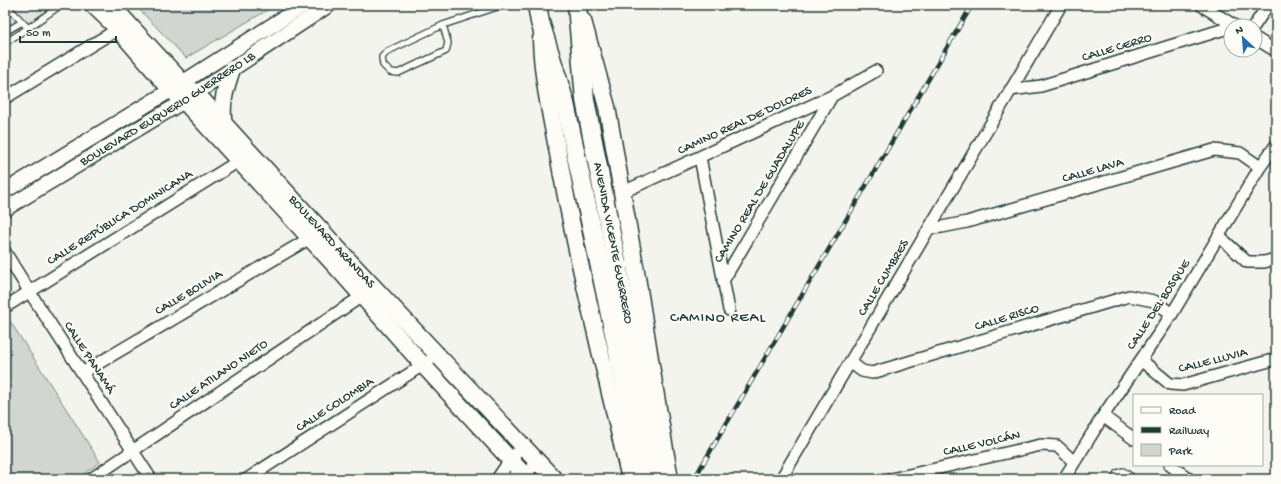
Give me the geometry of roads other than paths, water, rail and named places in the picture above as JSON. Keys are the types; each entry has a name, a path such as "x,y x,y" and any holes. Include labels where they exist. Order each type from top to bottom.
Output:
{"main road":[{"name":"BOULEVARD ARANDAS","path":"94,5 177,86 224,124 244,158 438,355 554,479"},
{"name":"BOULEVARD ARANDAS","path":"111,5 177,86"},
{"path":"578,5 597,66 607,107 623,192 670,479"},
{"name":"AVENIDA VICENTE GUERRERO","path":"578,5 585,100 659,479"},
{"path":"539,13 541,54 567,202 630,479"},
{"name":"AVENIDA VICENTE GUERRERO","path":"539,13 565,103 645,479"},
{"path":"224,124 222,116 224,95 232,69"},
{"name":"BOULEVARD ARANDAS","path":"190,97 244,158 310,238 510,460 520,477"}],"street":[{"name":"BOULEVARD EUQUERIO GUERRERO LB","path":"5,191 177,86 304,5"},
{"name":"BOULEVARD EUQUERIO GUERRERO LB","path":"5,209 190,97 329,5"},
{"name":"CALLE CUMBRES","path":"781,479 1061,5"},
{"path":"1201,5 1223,19"},
{"path":"1259,18 1268,5"},
{"path":"5,98 118,29"},
{"name":"CALLE CERRO","path":"1010,90 1041,86 1223,29"},
{"path":"1263,43 1276,51"},
{"name":"CAMINO REAL DE DOLORES","path":"623,192 832,96 876,71"},
{"name":"CAMINO REAL DE GUADALUPE","path":"723,281 832,96"},
{"name":"CALLE DEL BOSQUE","path":"1064,479 1103,416 1172,314 1260,167 1276,145"},
{"name":"CALLE LAVA","path":"930,228 967,222 1214,150 1240,153 1260,167"},
{"name":"CAMINO REAL DE GUADALUPE","path":"700,157 729,310"},
{"name":"CALLE REPÚBLICA DOMINICANA","path":"5,307 244,158"},
{"path":"1219,236 1247,262 1264,262 1276,259"},
{"name":"CALLE BOLIVIA","path":"82,373 310,238"},
{"name":"CALLE PANAMÁ","path":"5,252 151,479"},
{"name":"CALLE ATILANO NIETO","path":"91,479 362,296"},
{"name":"CALLE RISCO","path":"850,362 862,371 872,373 1129,296 1154,301 1172,314"},
{"name":"CALLE COLOMBIA","path":"247,479 438,355"},
{"name":"CALLE LLUVIA","path":"1141,360 1170,384 1184,385 1276,359"},
{"path":"1103,416 1133,438"},
{"name":"CALLE VOLCÁN","path":"891,479 1041,445 1057,446 1074,462"},
{"path":"497,479 510,460 523,446"},
{"path":"520,477 539,463"},
{"path":"1171,466 1189,479"}],"lane":[{"path":"6,5 28,28"},
{"path":"5,43 61,5"},
{"path":"443,24 448,43 446,51 398,73 390,72 383,65 382,58 388,51 443,24 503,5"},
{"path":"5,32 22,22"},
{"path":"1113,479 1117,473 1122,471 1134,479"}],"railway":[{"path":"694,479 972,5"}],"district":[{"name":"CAMINO REAL","path":"718,318"}]}
